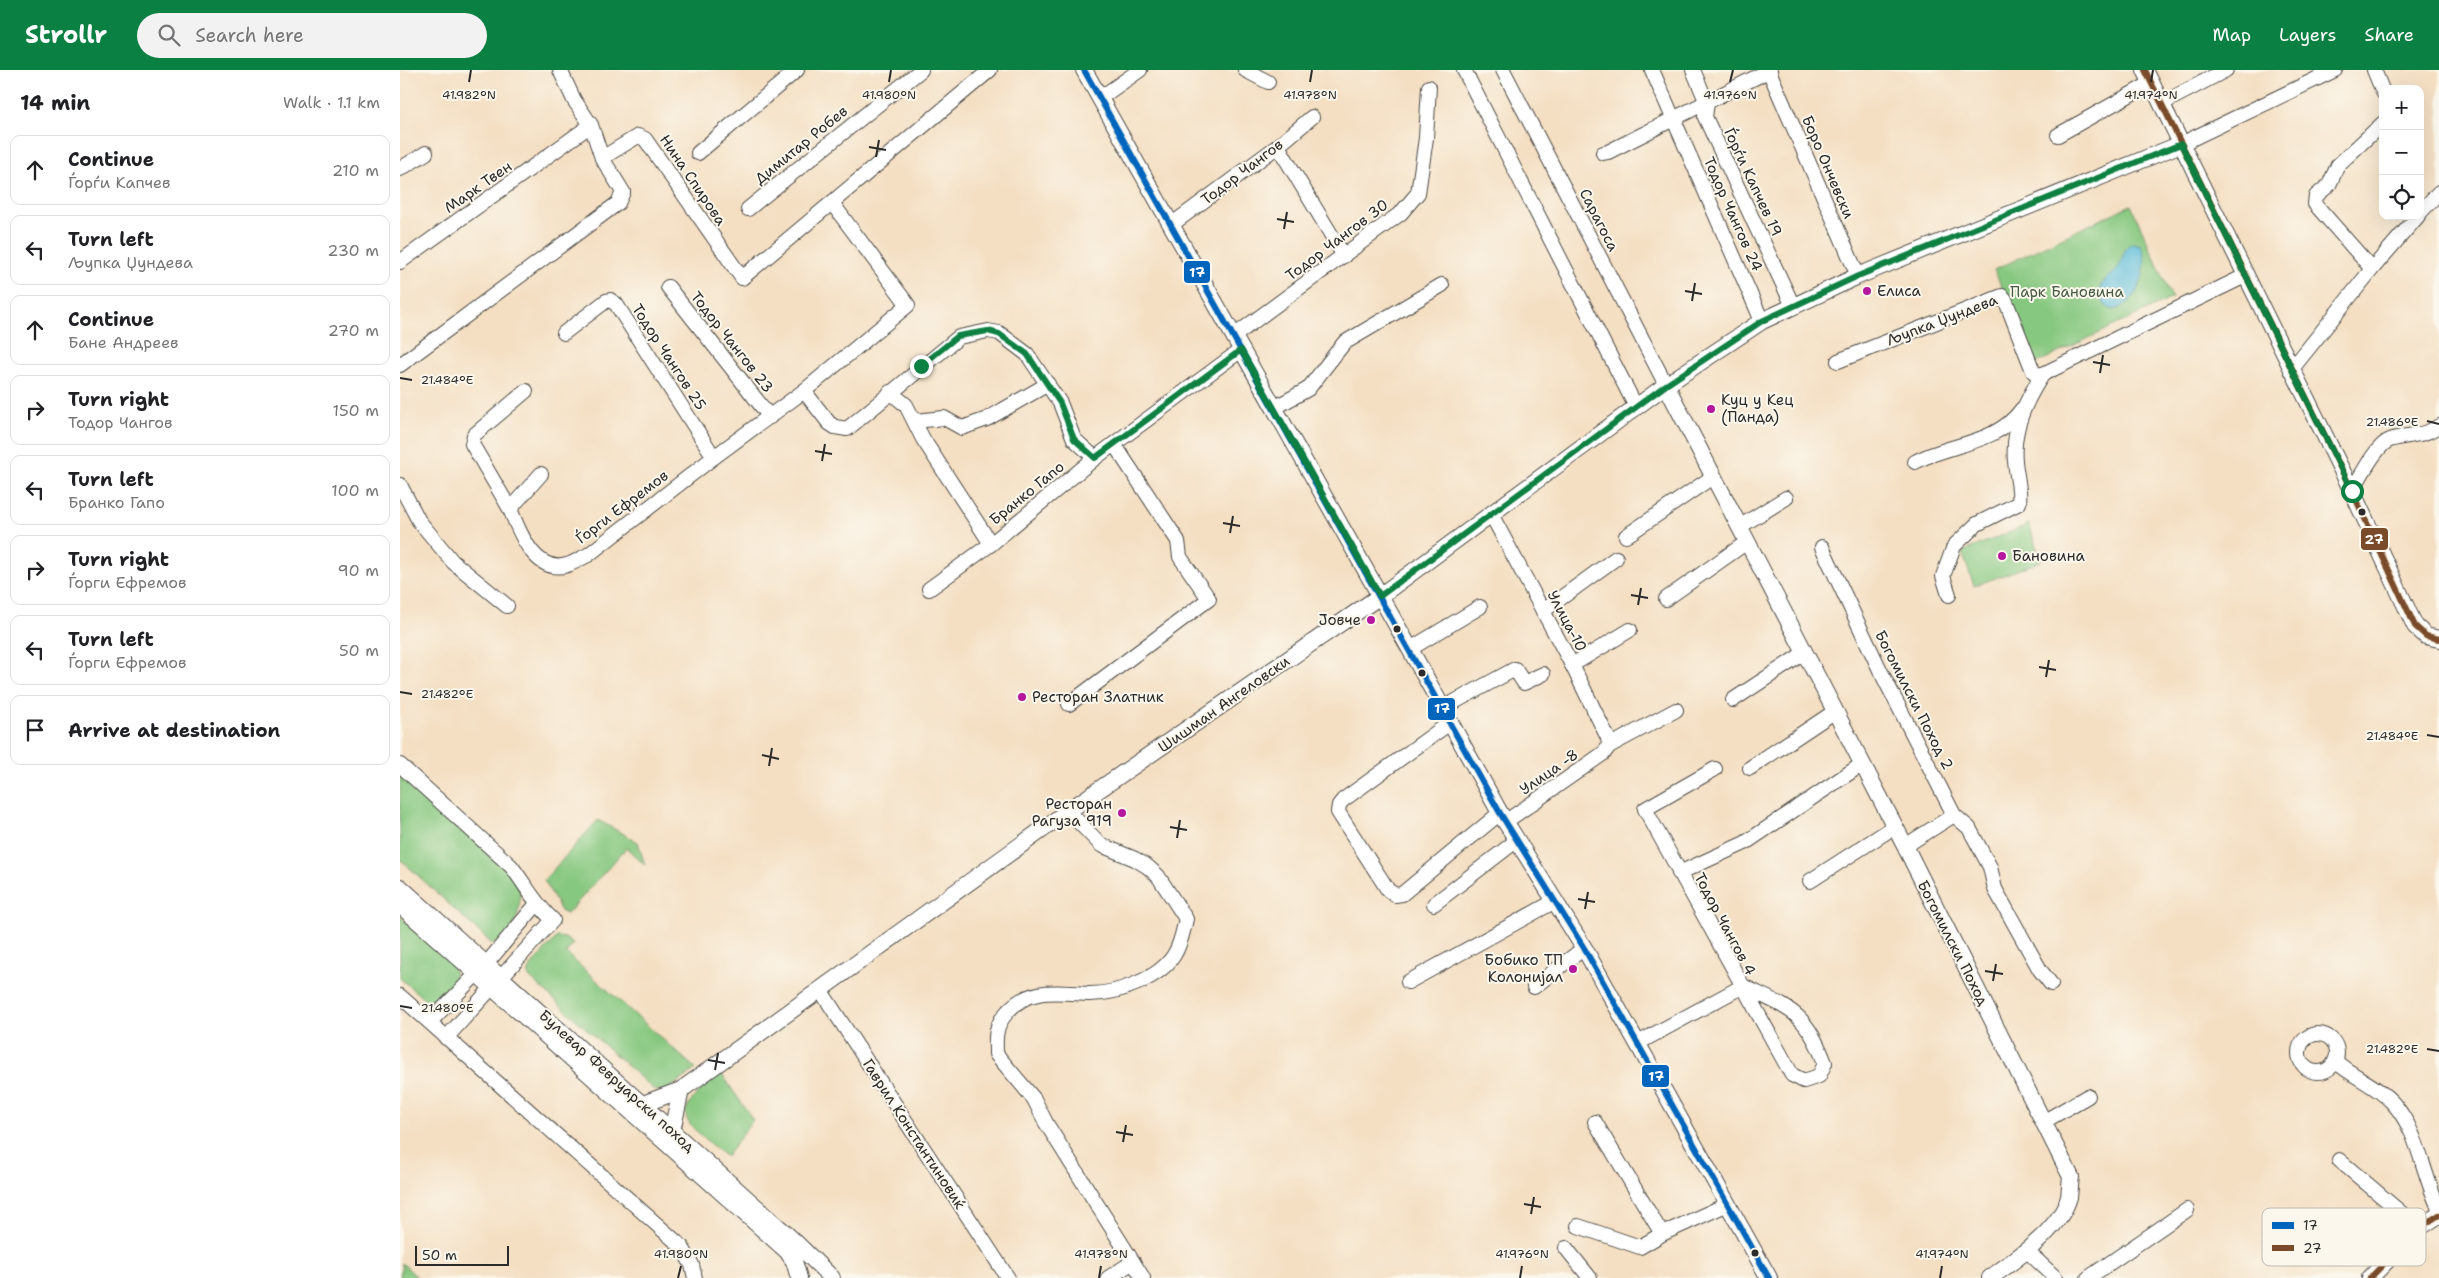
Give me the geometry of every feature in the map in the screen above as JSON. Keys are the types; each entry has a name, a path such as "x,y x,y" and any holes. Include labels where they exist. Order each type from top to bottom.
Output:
{"street":[{"path":"400,365 618,203 623,192 602,158 590,125 574,100 560,70"},
{"path":"698,153 797,70"},
{"name":"Димитар Робев","path":"748,209 921,70"},
{"name":"Нина Спирова","path":"602,158 638,136 645,139 742,278 990,70"},
{"path":"1084,70 1451,722 1502,818 1584,948 1769,1278"},
{"path":"1100,98 1140,70"},
{"path":"1245,70 1268,82"},
{"path":"1464,70 1636,407"},
{"name":"Сарагоса","path":"1503,70 1666,385"},
{"name":"Тодор Чангов 24","path":"1652,70 1762,321"},
{"name":"Ѓорѓи Капчев 19","path":"1694,70 1707,103 1705,117 1793,306"},
{"path":"1602,153 1608,152 1707,103 1749,75 1769,70"},
{"name":"Боро Ончевски","path":"1769,70 1858,276"},
{"path":"2161,104 2226,70"},
{"path":"1793,306 1858,276 2181,144 2335,70"},
{"path":"2374,70 2380,85"},
{"path":"2058,135 2148,76 2352,491 2415,626 2426,636 2439,639"},
{"name":"Тодор Чангов 30","path":"1238,343 1344,256 1401,213 1418,193 1426,138 1429,88"},
{"name":"Тодор Чангов","path":"1171,225 1278,146 1312,117"},
{"name":"Марк Твен","path":"400,262 575,138 590,125"},
{"path":"2372,269 2315,204 2316,196 2329,185 2338,165 2379,126"},
{"path":"1278,146 1344,256"},
{"path":"400,169 426,153"},
{"path":"2424,209 2439,192"},
{"name":"Ѓорги Ефремов","path":"526,391 474,435 472,444 510,509 526,544 543,562 554,566 567,565 588,555 714,457 770,417 908,305 832,203"},
{"path":"2291,370 2372,269 2415,220"},
{"path":"1915,462 1937,452 1964,446 1997,431 2014,418 2043,374 2245,276"},
{"path":"1274,408 1308,389 1344,343 1442,285"},
{"name":"Тодор Чангов 23","path":"668,287 770,417"},
{"name":"Љупка Џундева","path":"1838,361 2002,296 2005,299 2032,370 2037,375 2043,374"},
{"name":"Тодор Чангов 25","path":"564,333 606,300 616,304 714,457"},
{"name":"Шишман Ангеловски","path":"1068,811 1380,596 1666,385 1762,321 1793,306"},
{"path":"804,391 830,423 844,429 852,427 890,392 958,336 988,331 999,334 1027,354 1060,403 1074,439 1095,458"},
{"name":"Бранко Гапо","path":"929,589 991,544 1238,343"},
{"path":"915,421 944,418 962,428 987,418 1048,384"},
{"name":"Богомилски Поход","path":"1666,385 1905,846 2071,1177 2068,1197 2058,1220 2027,1250 1990,1278"},
{"path":"890,392 906,406 923,439 991,544"},
{"path":"1949,595 1943,576 1954,546 1977,524 2018,505 2019,495 2014,457 2017,431 2026,402"},
{"path":"2352,491 2381,446 2389,440 2426,433 2439,426"},
{"path":"1069,704 1209,599 1180,558 1178,541 1114,444"},
{"path":"510,509 541,474"},
{"path":"1626,536 1714,476"},
{"path":"400,485 419,521 453,562 507,606"},
{"path":"1739,527 1786,498"},
{"name":"Улица-10","path":"1491,514 1572,666 1608,738 1609,746"},
{"path":"1666,599 1747,542"},
{"name":"Богомилски Поход 2","path":"1822,547 1880,670 1954,815 1969,828 1990,867 1995,889 2040,970 2051,984"},
{"path":"1543,611 1616,558"},
{"path":"1410,649 1480,606"},
{"path":"1572,666 1630,630"},
{"path":"1733,700 1804,653"},
{"path":"1442,708 1515,669 1524,683 1542,674"},
{"name":"Улица -8","path":"1451,722 1342,800 1339,805 1338,812 1388,890 1394,895 1402,894 1502,818 1604,753 1609,746 1676,710"},
{"path":"1750,768 1834,712"},
{"name":"Тодор Чангов 4","path":"1638,1043 1743,986 1679,873 1745,842 1862,764"},
{"path":"400,765 511,866 526,885 536,905 553,920 446,1038"},
{"path":"1679,873 1645,809 1715,770"},
{"path":"643,1104 680,1090 821,991 1068,811 1101,845 1135,859 1158,876 1186,919 1181,940 1173,957 1136,985 1110,992 1090,994 1060,991 1039,993 1016,1002 1002,1019 997,1030 996,1054 1034,1099 1046,1124 1143,1278"},
{"path":"1905,846 1954,815"},
{"path":"1810,881 1894,827"},
{"path":"1434,904 1516,841"},
{"name":"Булевар Февруарски поход","path":"400,887 482,968 786,1251 794,1261 799,1278"},
{"path":"1408,982 1555,901"},
{"name":"Булевар Февруарски поход","path":"400,905 482,968"},
{"path":"430,1022 482,968 536,905"},
{"path":"1534,988 1584,948"},
{"name":"Булевар Февруарски поход","path":"497,982 643,1104 815,1260 832,1278"},
{"path":"1743,986 1800,1016 1814,1038 1825,1063 1819,1076 1804,1081 1792,1075 1743,986"},
{"name":"Гаврил Константиновиќ","path":"821,991 1008,1278"},
{"path":"400,996 682,1247 692,1265 695,1278"},
{"path":"2335,1062 2348,1073 2381,1092 2393,1103 2408,1124 2439,1208"},
{"path":"672,1130 680,1090"},
{"path":"2043,1122 2088,1096"},
{"path":"1595,1122 1662,1234"},
{"path":"2339,1160 2395,1208"},
{"path":"1578,1226 1640,1247 1662,1234 1728,1204"},
{"path":"2088,1278 2187,1210"},
{"path":"2426,1223 2439,1215"},
{"path":"1566,1248 1590,1278"},
{"path":"2027,1250 2056,1278"},
{"path":"1108,1278 1133,1262"},
{"path":"2370,1278 2382,1266"}],"green space":[{"name":"Парк Бановина","path":"2131,205 2172,298 2037,363 1994,270"},
{"name":"Бановина","path":"2029,524 2041,561 1974,586 1962,552"},
{"path":"400,765 518,880 520,898 517,918 513,927 501,940 492,944 400,859"},
{"path":"598,820 638,842 645,865 626,848 567,914 561,911 544,880"},
{"path":"400,916 453,964 455,978 443,997 425,1000 400,978"},
{"path":"557,937 565,938 573,944 566,953 696,1069 667,1090 655,1091 528,976 530,967"},
{"path":"721,1073 753,1120 726,1157 698,1133 686,1116 687,1108 693,1098"},
{"path":"402,1263 418,1278 400,1278"}],"water":[{"path":"2132,243 2141,245 2144,254 2143,274 2140,284 2129,301 2122,307 2113,310 2106,306 2102,300 2100,288 2117,270 2126,248"}],"transit line":[{"name":"17","path":"1084,70 1500,813 1584,948 1769,1278"},
{"name":"27","path":"2145,70 2352,491 2415,626 2426,636 2439,639"},
{"name":"27","path":"2426,1223 2439,1215"},
{"name":"27","path":"2370,1278 2382,1266"}],"place":[{"name":"Елиса","path":"1867,291"},
{"name":"Куц у Кец (Панда)","path":"1711,409"},
{"name":"Бановина","path":"2002,556"},
{"name":"Јовче","path":"1371,620"},
{"name":"Ресторан Златник","path":"1022,697"},
{"name":"Ресторан Рагуза 919","path":"1122,813"},
{"name":"Бобико ТП Колонијал","path":"1573,969"}],"route":[{"path":"921,366 958,336 988,331 999,334 1027,354 1060,403 1074,439 1095,458 1241,350 1380,596 1666,385 1762,321 1858,276 2181,144 2352,491"}]}
